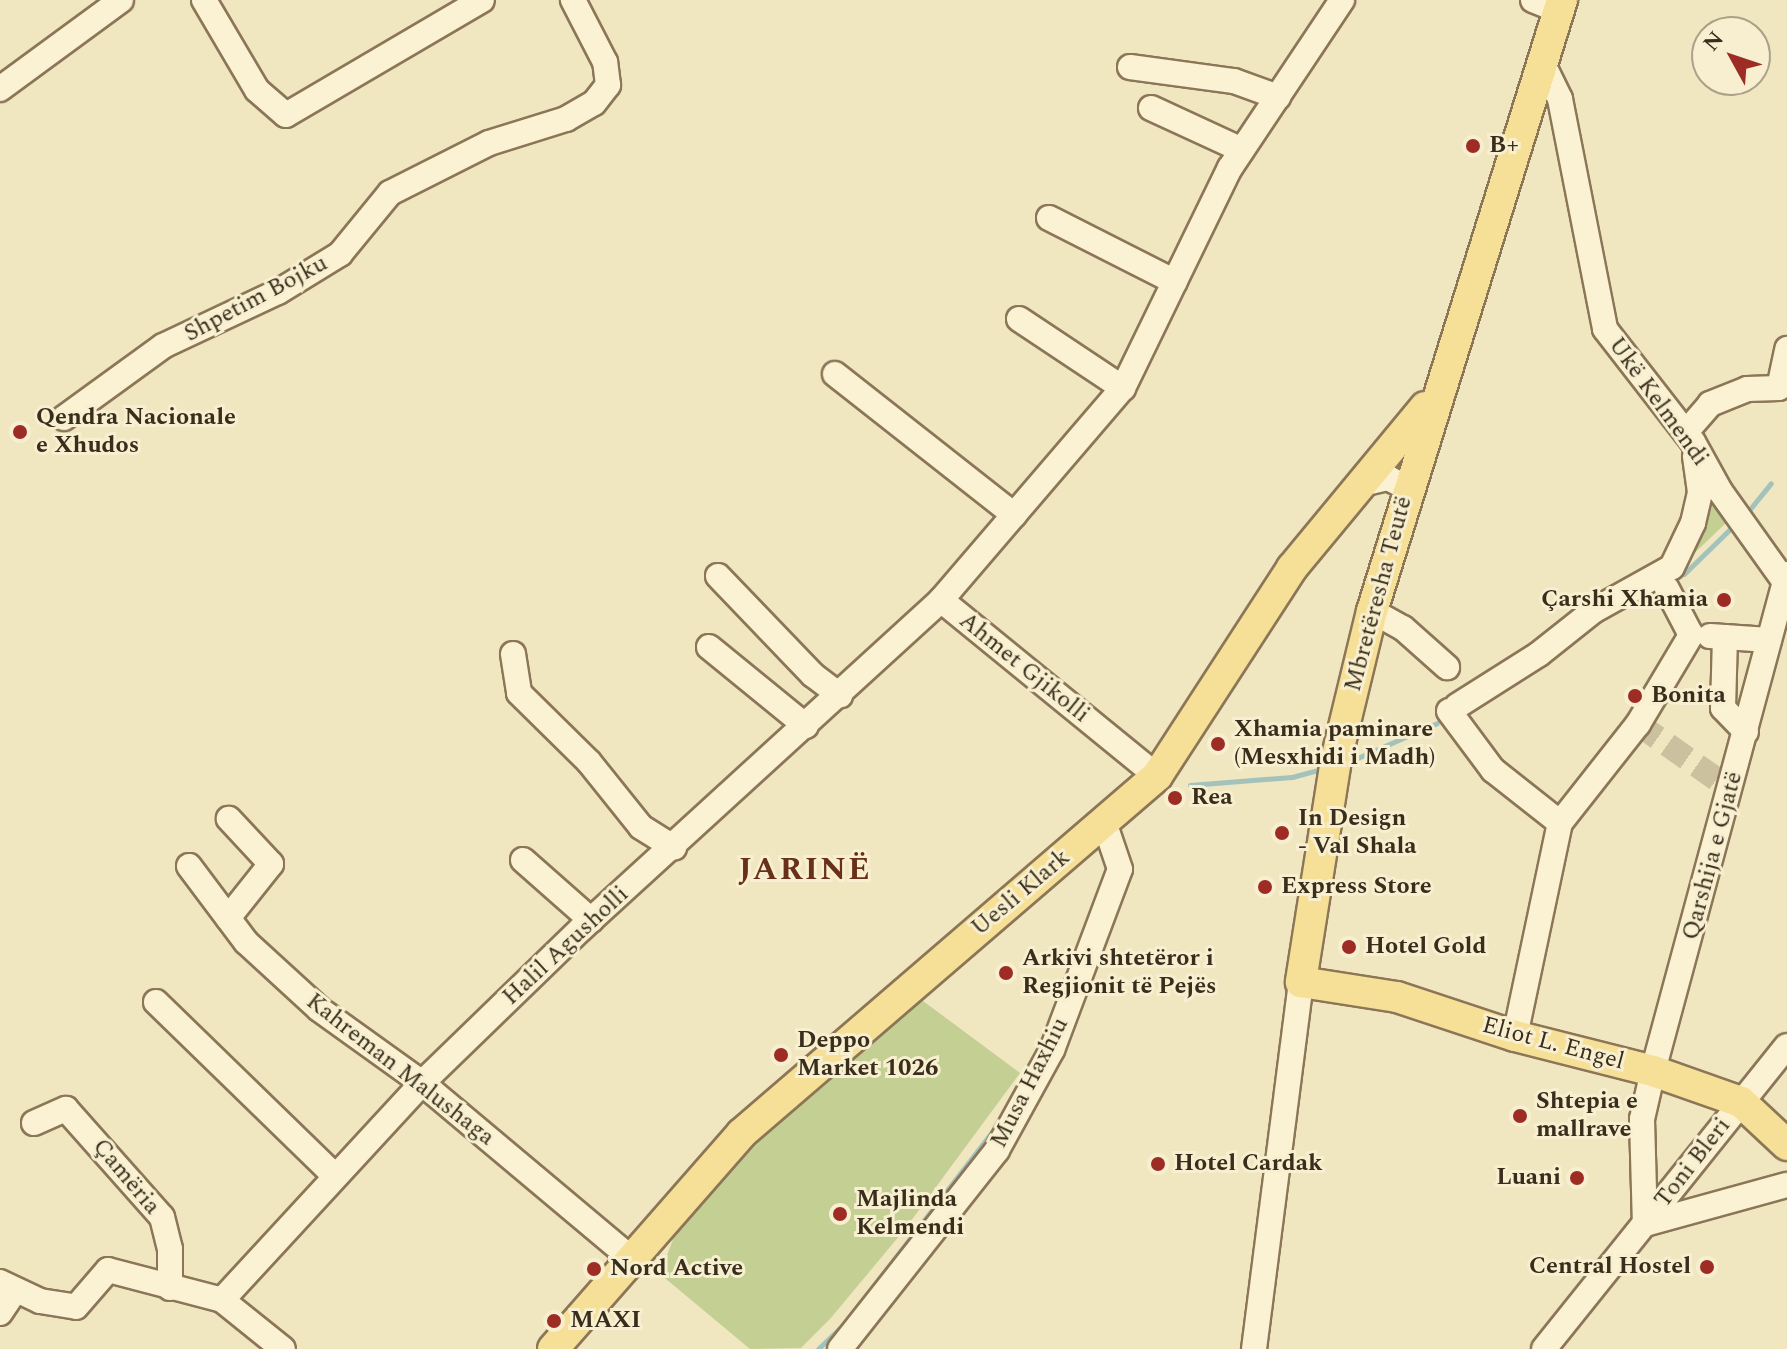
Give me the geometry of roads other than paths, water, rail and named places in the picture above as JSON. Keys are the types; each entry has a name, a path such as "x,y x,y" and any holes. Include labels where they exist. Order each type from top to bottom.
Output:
{"main road":[{"name":"Mbretëresha Teutë","path":"1301,982 1336,760 1372,611 1436,393 1543,64 1551,3"},
{"name":"Uesli Klark","path":"553,1349 629,1257 741,1134 1105,825 1157,776 1292,568 1366,483 1436,393"},
{"name":"Eliot L. Engel","path":"1301,982 1397,997 1515,1036 1653,1071 1741,1102 1787,1145"}],"street":[{"path":"0,89 121,0"},
{"path":"204,0 257,90 286,115 482,0"},
{"name":"Shpetim Bojku","path":"64,418 163,346 278,292 340,254 390,193 489,143 566,119 594,103 608,85 605,62 573,0"},
{"name":"Ahmet Gjikolli","path":"1157,776 941,600 1123,388 1242,150 1342,0"},
{"name":"Ukë Kelmendi","path":"1543,64 1560,99 1605,329 1690,437 1720,491 1786,580"},
{"path":"1130,67 1234,81 1278,97"},
{"path":"1151,108 1242,150"},
{"path":"1049,218 1175,282"},
{"path":"1019,319 1123,388"},
{"path":"1560,823 1493,770 1453,708 1539,654 1593,611 1672,567 1693,523 1700,492 1690,437 1710,404 1747,389 1779,388 1787,349"},
{"path":"835,374 1014,515"},
{"path":"1366,483 1388,478 1408,488"},
{"path":"718,576 813,675 840,695"},
{"name":"Qarshija e Gjatë","path":"1645,1224 1642,1119 1786,580"},
{"path":"1667,589 1691,635"},
{"name":"Halil Agusholli","path":"222,1300 422,1083 591,920 674,848 941,600"},
{"path":"1372,611 1403,628 1447,667"},
{"path":"1691,635 1769,640"},
{"path":"1515,1036 1560,823 1638,724 1691,635"},
{"path":"1725,637 1723,708 1746,732"},
{"path":"709,647 806,726"},
{"path":"513,654 519,693 589,762 641,827 674,848"},
{"path":"228,918 271,864 229,819"},
{"name":"Musa Haxhiu","path":"840,1349 997,1150 1052,1050 1120,869 1105,825"},
{"path":"523,860 591,920"},
{"name":"Kahreman Malushaga","path":"189,866 246,942 319,1009 422,1083 629,1257"},
{"name":"Mbretëresha Teutë","path":"1254,1349 1301,982"},
{"path":"156,1002 334,1175"},
{"name":"Toni Bleri","path":"1544,1349 1787,1046"},
{"name":"Çamëria","path":"34,1123 66,1109 162,1217 170,1249 170,1288"},
{"name":"Toni Bleri","path":"1645,1224 1787,1185"},
{"path":"0,1313 7,1287 76,1307 108,1270 222,1300 283,1349"}],"waterway":[{"path":"1750,509 1771,483"},
{"path":"1684,574 1729,530"},
{"path":"1346,763 1437,723"},
{"path":"1190,785 1292,777 1325,768"},
{"path":"1035,1057 1047,1030"},
{"path":"818,1349 844,1324 1002,1119"}],"tunnel":[{"path":"1638,724 1732,790"}],"place":[{"name":"B+","path":"1473,146"},
{"name":"Qendra Nacionale e Xhudos","path":"20,432"},
{"name":"Çarshi Xhamia","path":"1724,600"},
{"name":"Bonita","path":"1635,696"},
{"name":"Xhamia paminare (Mesxhidi i Madh)","path":"1218,744"},
{"name":"Rea","path":"1175,798"},
{"name":"In Design - Val Shala","path":"1282,833"},
{"name":"Express Store","path":"1265,887"},
{"name":"Hotel Gold","path":"1349,947"},
{"name":"Arkivi shtetëror i Regjionit të Pejës","path":"1006,973"},
{"name":"Deppo Market 1026","path":"781,1055"},
{"name":"Shtepia e mallrave","path":"1520,1116"},
{"name":"Hotel Cardak","path":"1158,1164"},
{"name":"Luani","path":"1577,1178"},
{"name":"Majlinda Kelmendi","path":"840,1214"},
{"name":"Central Hostel","path":"1707,1267"},
{"name":"Nord Active","path":"594,1269"},
{"name":"MAXI","path":"554,1321"}],"district":[{"name":"JARINË","path":"805,870"}]}
